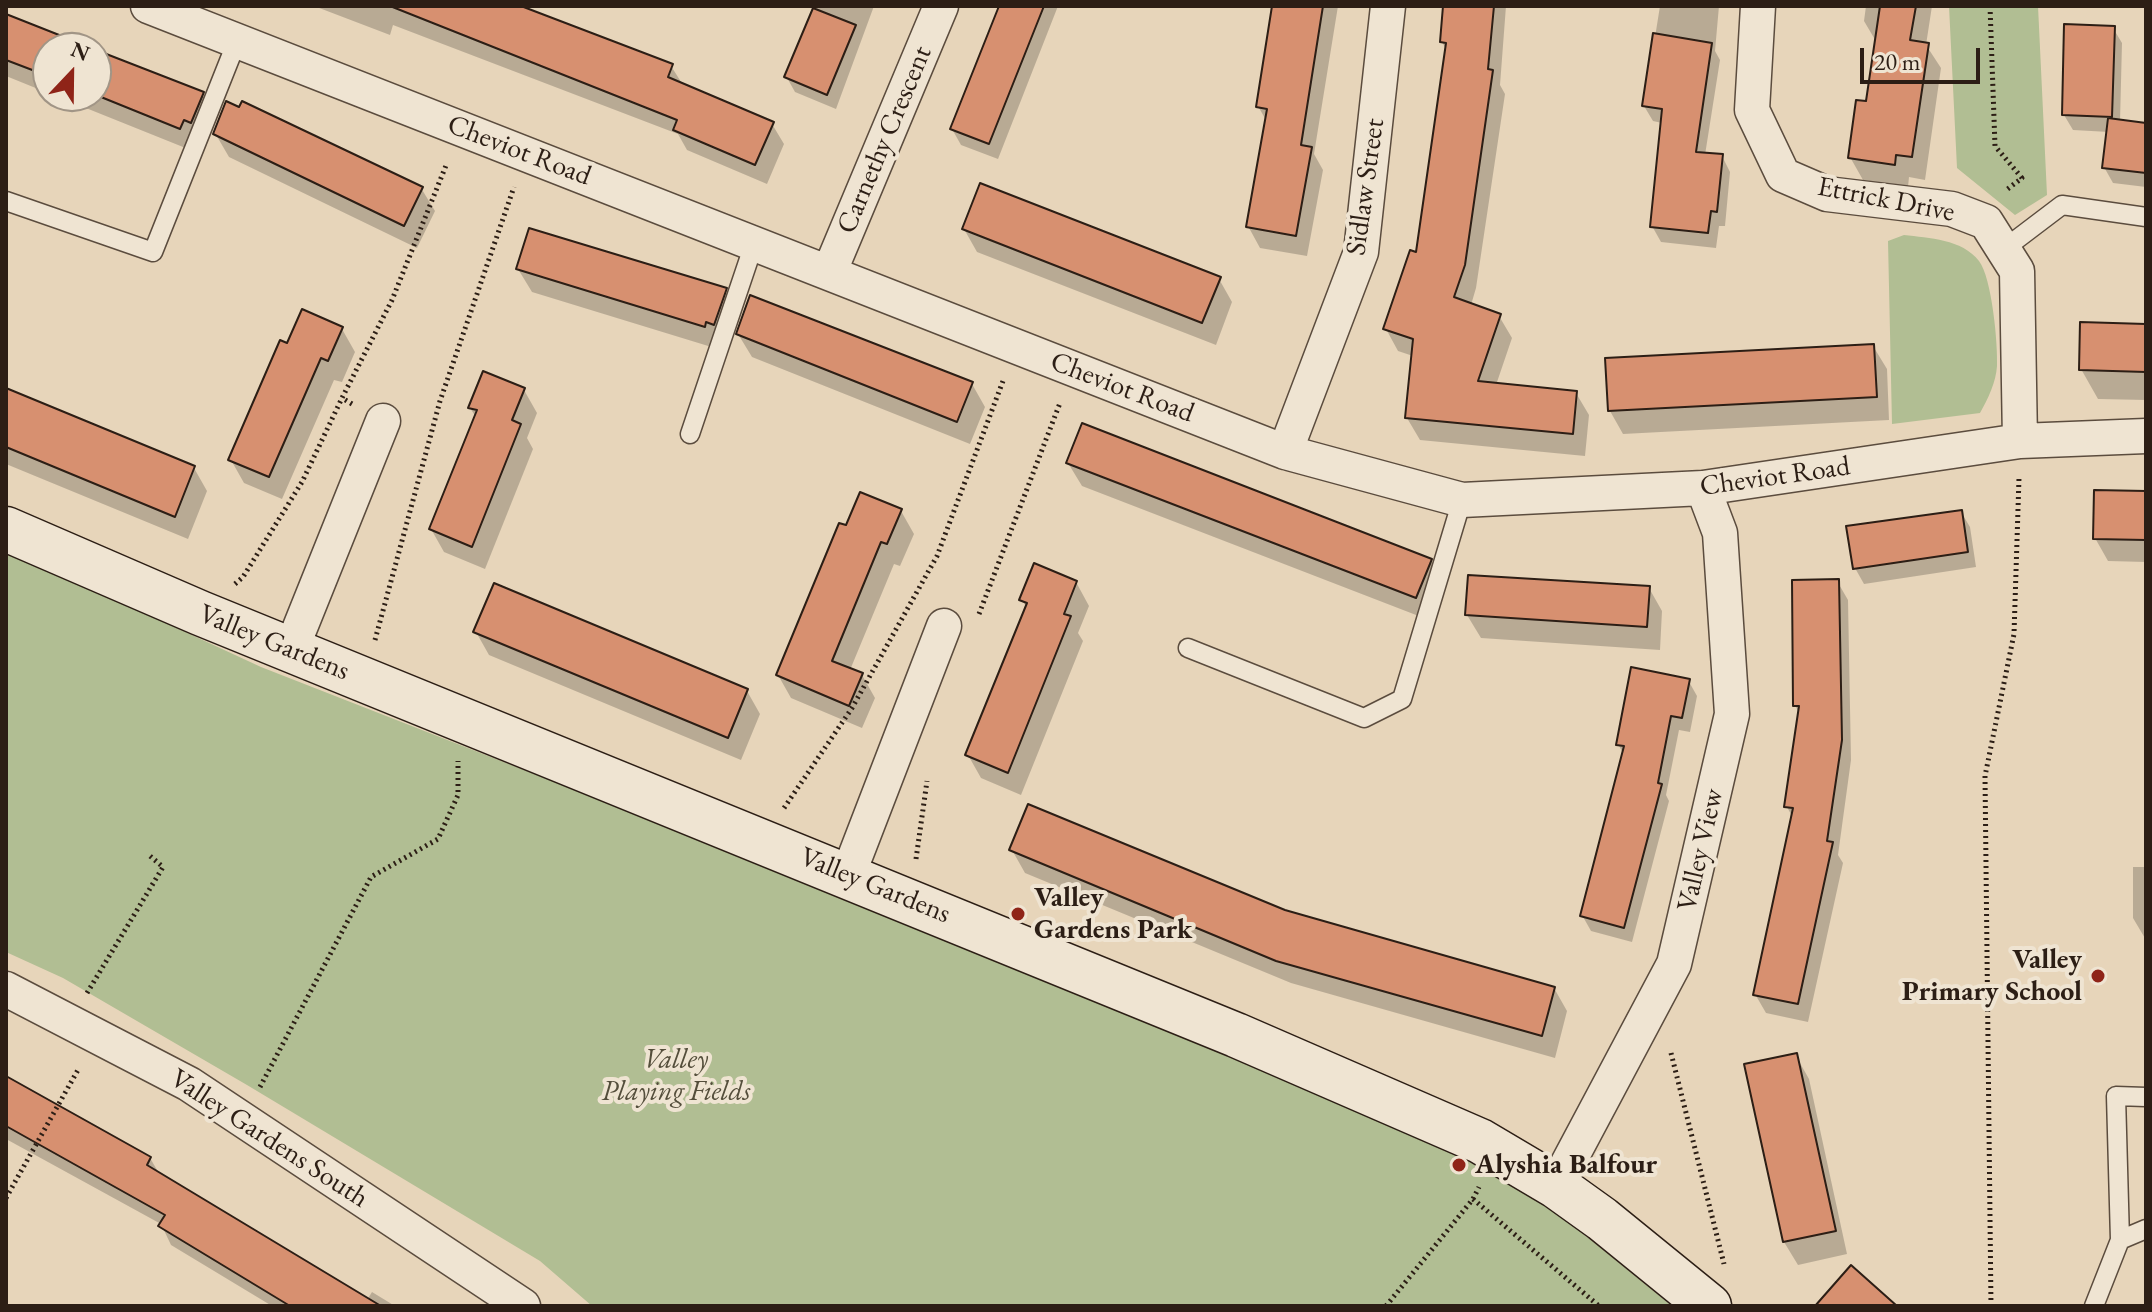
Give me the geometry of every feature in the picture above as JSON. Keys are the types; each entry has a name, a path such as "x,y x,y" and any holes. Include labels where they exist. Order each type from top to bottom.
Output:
{"street":[{"name":"Carnethy Crescent","path":"829,273 941,6"},
{"name":"Sidlaw Street","path":"1285,452 1361,252 1388,6"},
{"name":"Ettrick Drive","path":"1758,6 1752,110 1783,175 1827,194 1952,209 1995,236"},
{"name":"Cheviot Road","path":"159,8 1285,452 1462,500 1703,488 2020,441 2146,436"},
{"path":"1995,236 2017,271 2020,441"},
{"path":"291,650 383,421"},
{"name":"Valley View","path":"1556,1186 1674,964 1732,714 1720,533 1703,488"},
{"name":"Valley Gardens","path":"6,529 200,613 1250,1040 1480,1141 1556,1186 1644,1251 1717,1290"},
{"path":"848,875 944,626"},
{"name":"Valley Gardens South","path":"6,989 189,1084 523,1306"}],"lane":[{"path":"6,201 153,252 237,41"},
{"path":"1995,236 2062,205 2146,217"},
{"path":"690,434 754,244"},
{"path":"1188,648 1364,718 1402,699 1462,500"},
{"path":"2094,1306 2120,1240 2116,1096 2146,1097"},
{"path":"2120,1240 2146,1229"}],"path":[{"path":"1990,6 1995,146 2022,178 1995,199 1995,236"},
{"path":"200,613 243,577 302,482 392,300 461,128"},
{"path":"365,679 440,401 490,249 527,155"},
{"path":"762,840 852,708 937,556 1016,346"},
{"path":"944,626 976,624 1074,369"},
{"path":"342,398 383,421"},
{"path":"1991,1306 1985,776 2014,634 2020,441"},
{"path":"243,1120 371,877 438,839 458,795 456,766 462,754"},
{"path":"912,901 929,772"},
{"path":"6,1198 83,1029 163,867 150,856"},
{"path":"1656,998 1717,1290"},
{"path":"1386,1306 1473,1199 1483,1178 1466,1170 1480,1141"},
{"path":"1473,1199 1599,1306"}],"green space":[{"path":"1949,6 2038,6 2047,195 2015,215 1957,168"},
{"path":"1904,235 1934,239 1964,248 1984,269 1993,312 1997,366 1991,390 1980,413 1892,424 1888,241"},
{"name":"Valley Playing Fields","path":"6,549 261,667 828,889 1510,1174 1672,1306 592,1306 540,1261 63,978 6,952"}],"building":[{"path":"390,6 521,6 673,64 668,77 774,122 755,165 673,130 677,120"},
{"path":"999,6 1044,6 989,144 950,129"},
{"path":"1272,6 1323,6 1301,145 1312,147 1296,236 1246,227 1267,109 1256,107"},
{"path":"1443,6 1494,6 1488,69 1493,70 1465,265 1454,297 1501,314 1478,381 1577,391 1573,434 1405,418 1413,339 1383,329 1410,250 1416,252 1446,43 1440,42"},
{"path":"1880,6 1916,6 1910,40 1929,43 1912,157 1896,155 1895,165 1848,158 1856,100 1866,101"},
{"path":"813,8 856,25 827,95 784,77"},
{"path":"6,14 52,32 32,32 32,70 6,60"},
{"path":"2064,24 2115,26 2112,117 2062,115"},
{"path":"1653,33 1712,43 1696,152 1723,154 1717,212 1711,211 1708,233 1650,227 1662,109 1642,106"},
{"path":"112,56 204,92 191,123 184,120 180,129 112,101"},
{"path":"226,101 239,107 242,101 423,187 404,226 213,134"},
{"path":"2108,118 2146,123 2146,173 2102,168"},
{"path":"980,183 1221,277 1202,323 962,229"},
{"path":"529,228 727,288 714,325 706,322 705,327 516,269"},
{"path":"750,295 973,382 957,422 736,334"},
{"path":"302,309 343,327 328,361 321,358 269,477 228,460 280,340 287,343"},
{"path":"2080,322 2146,324 2146,372 2079,370"},
{"path":"1874,344 1877,397 1608,411 1605,358"},
{"path":"483,371 525,388 512,420 521,424 472,547 429,529 477,410 468,408"},
{"path":"6,388 195,466 175,517 6,447"},
{"path":"1082,423 1432,559 1416,598 1066,463"},
{"path":"2094,490 2146,491 2146,540 2093,539"},
{"path":"860,492 902,509 887,544 881,542 832,661 863,673 849,706 776,675 839,523 846,525"},
{"path":"1962,510 1968,552 1853,569 1846,526"},
{"path":"1034,563 1077,581 1064,614 1071,616 1008,773 965,755 1027,603 1019,600"},
{"path":"1468,575 1650,586 1647,627 1465,615"},
{"path":"1839,579 1842,740 1827,841 1833,842 1798,1004 1753,995 1793,808 1784,807 1799,706 1793,706 1792,580"},
{"path":"494,583 748,689 728,738 473,632"},
{"path":"1631,667 1690,679 1682,718 1671,716 1658,783 1662,784 1624,928 1580,916 1624,746 1616,745"},
{"path":"1028,804 1285,910 1555,987 1542,1036 1276,961 1009,850"},
{"path":"1797,1053 1836,1231 1783,1242 1744,1064"},
{"path":"6,1076 151,1157 147,1165 381,1306 290,1306 158,1226 165,1215 6,1126"},
{"path":"1851,1265 1897,1306 1815,1306"}],"place":[{"name":"Valley Gardens Park","path":"1018,914"},
{"name":"Valley Primary School","path":"2098,976"},
{"name":"Alyshia Balfour","path":"1459,1165"}]}
